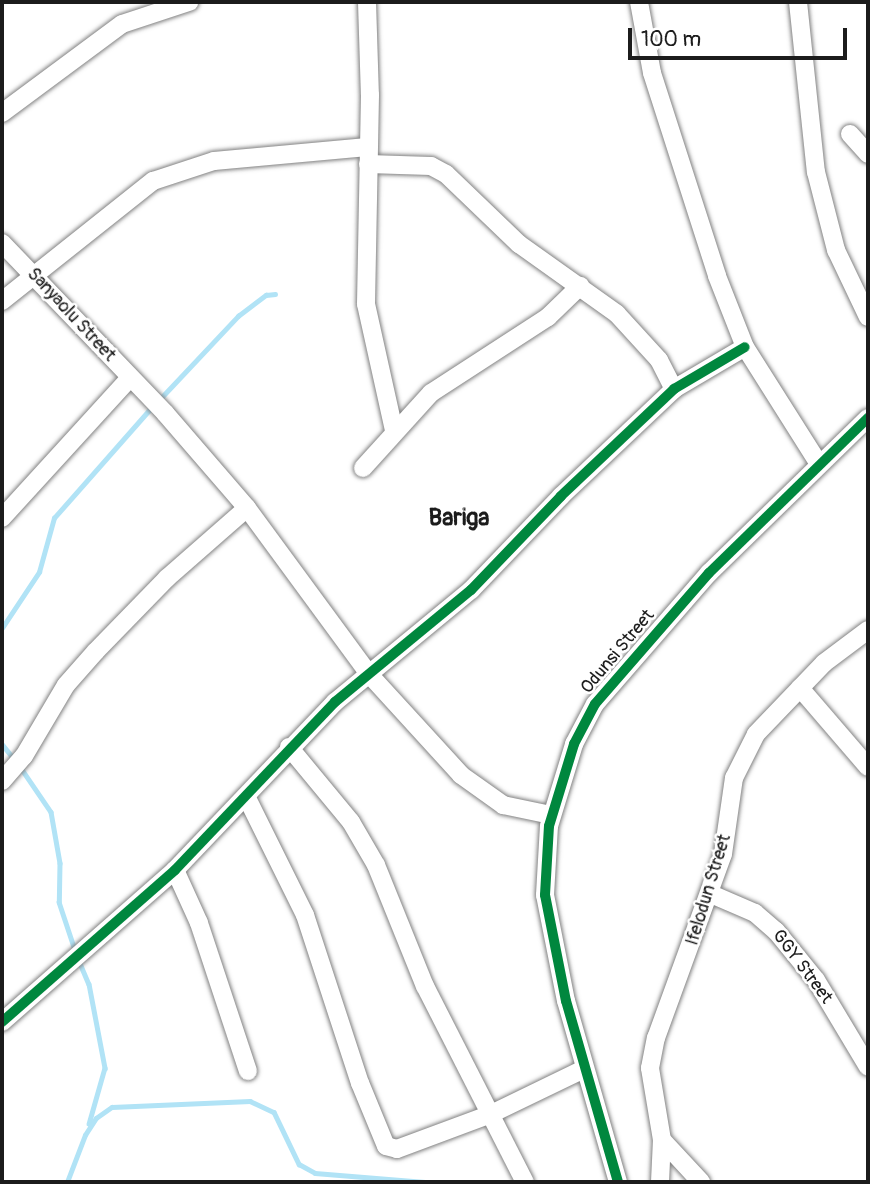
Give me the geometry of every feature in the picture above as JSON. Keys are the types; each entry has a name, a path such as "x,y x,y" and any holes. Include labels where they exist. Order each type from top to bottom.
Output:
{"street":[{"path":"2,113 122,24 189,2"},
{"path":"367,2 366,304 394,430"},
{"path":"639,2 652,74 702,232 746,347 819,464"},
{"path":"798,2 816,172 836,250 868,317"},
{"path":"850,134 868,154"},
{"path":"2,301 153,181 214,161 368,155 431,166 446,174 519,244 580,286 640,339 659,360 674,389"},
{"name":"Sanyaolu Street","path":"2,243 165,413 247,508 368,673 475,788 503,806 551,815"},
{"path":"363,468 394,430 431,393 548,317 580,286"},
{"path":"2,1022 88,952 175,870 289,747 368,673 427,630 471,590 561,496 674,389 746,347"},
{"path":"2,518 135,383"},
{"name":"Odunsi Street","path":"618,1182 584,1069 545,895 551,815 574,744 595,704 709,573 868,418"},
{"path":"6,777 24,756 65,685 167,578 247,508"},
{"name":"Ifelodun Street","path":"660,1182 662,1140 650,1068 656,1038 711,894 723,854 740,760 756,734 824,663 868,630"},
{"path":"800,688 868,767"},
{"path":"289,747 351,822 376,865 425,986 525,1182"},
{"path":"246,796 305,915 381,1142 397,1149 491,1114 584,1069"},
{"path":"175,870 200,923 248,1072"},
{"name":"GGY Street","path":"711,894 755,913 776,931 816,980 868,1067"},
{"path":"662,1140 701,1182"}],"waterway":[{"path":"158,401 238,316 266,295 275,294"},
{"path":"2,628 39,572 54,518 152,407"},
{"path":"2,744 14,759"},
{"path":"21,768 51,812 60,863 59,902 76,953"},
{"path":"79,961 89,984 105,1068 89,1124"},
{"path":"67,1182 85,1135 96,1118 112,1107 250,1101 274,1112 299,1164 315,1173 425,1182"}],"cycle path":[{"path":"2,1022 175,870 335,702 471,590 561,496 674,389 745,347"},
{"path":"618,1182 566,1001 545,895 549,826 574,744 595,704 709,573 868,418"}],"district":[{"name":"Bariga","path":"459,518"}]}
